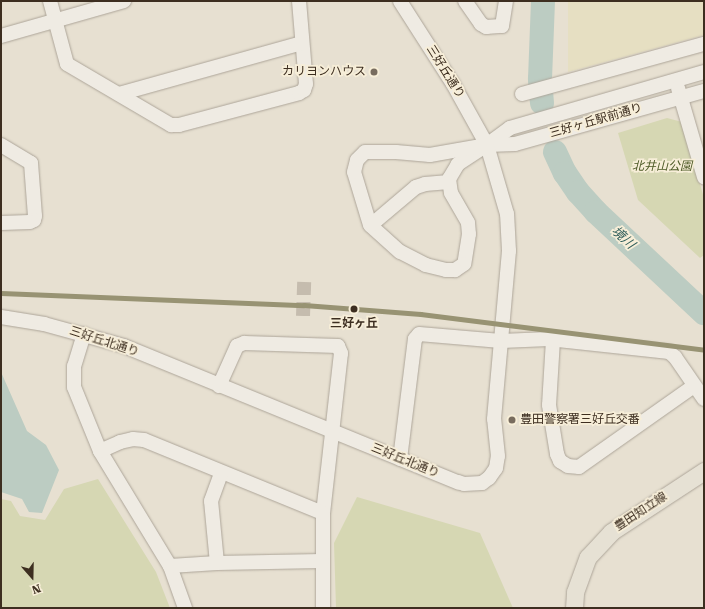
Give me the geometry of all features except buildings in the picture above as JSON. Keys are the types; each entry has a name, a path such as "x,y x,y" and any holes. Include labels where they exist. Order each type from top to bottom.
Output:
{"main road":[{"name":"豊田知立線","path":"574,608 575,592 588,556 610,532 704,471"}],"street":[{"path":"50,1 67,64 171,125 179,125 299,93 304,90 306,84 299,1"},
{"path":"1,36 124,1"},
{"name":"三好丘通り","path":"400,1 453,84 487,145"},
{"path":"465,1 478,21 486,27 502,26 506,1"},
{"path":"119,94 302,43"},
{"path":"522,94 704,44"},
{"path":"449,182 425,184 416,187 371,226 400,252 426,265 446,270 455,270 464,264 469,234 468,223 451,193 449,182 453,170 458,164 510,128 704,72"},
{"path":"676,80 701,155 704,177"},
{"name":"三好ヶ丘駅前通り","path":"371,226 354,172 357,160 365,152 396,152 430,155 487,145 515,144 704,91"},
{"path":"1,145 31,163 35,216 34,220 30,222 1,223"},
{"name":"三好丘北通り","path":"1,317 44,324 124,346 332,432 464,484 482,484 489,478 496,468 498,456 494,419 509,251 507,214 487,145"},
{"path":"84,334 74,366 74,387 100,451 170,566 185,608"},
{"path":"400,459 415,339 419,334 501,341 553,340 669,352 674,356 704,399"},
{"path":"553,340 549,405 557,454 560,461 568,466 579,467 694,386"},
{"path":"219,386 237,346 244,343 338,346 341,353 323,513 323,608"},
{"path":"100,451 120,442 144,440 221,473 323,513"},
{"path":"217,563 211,501 221,473"},
{"path":"170,566 217,563 322,561"}],"shaded area":[{"path":"568,1 704,1 704,35 568,72"},
{"path":"1,372 27,431 46,445 59,470 42,513 29,512 22,499 1,492"}],"green space":[{"name":"北井山公園","path":"667,118 682,122 704,198 704,255 700,258 638,200 618,133"},
{"path":"98,479 156,572 170,608 1,608 1,499 11,501 20,516 45,520 64,489"},
{"path":"357,497 480,533 513,608 336,608 334,543"}],"waterway":[{"name":"境川","path":"542,103 540,79 543,1"},
{"name":"境川","path":"555,152 565,173 578,192 596,212 704,313"}],"tunnel":[{"path":"303,316 304,282"}],"transit line":[{"path":"1,293 304,305 421,314 704,350"}],"place":[{"name":"カリヨンハウス","path":"374,72"},
{"name":"三好ヶ丘","path":"354,309"},
{"name":"豊田警察署三好丘交番","path":"512,420"}]}
